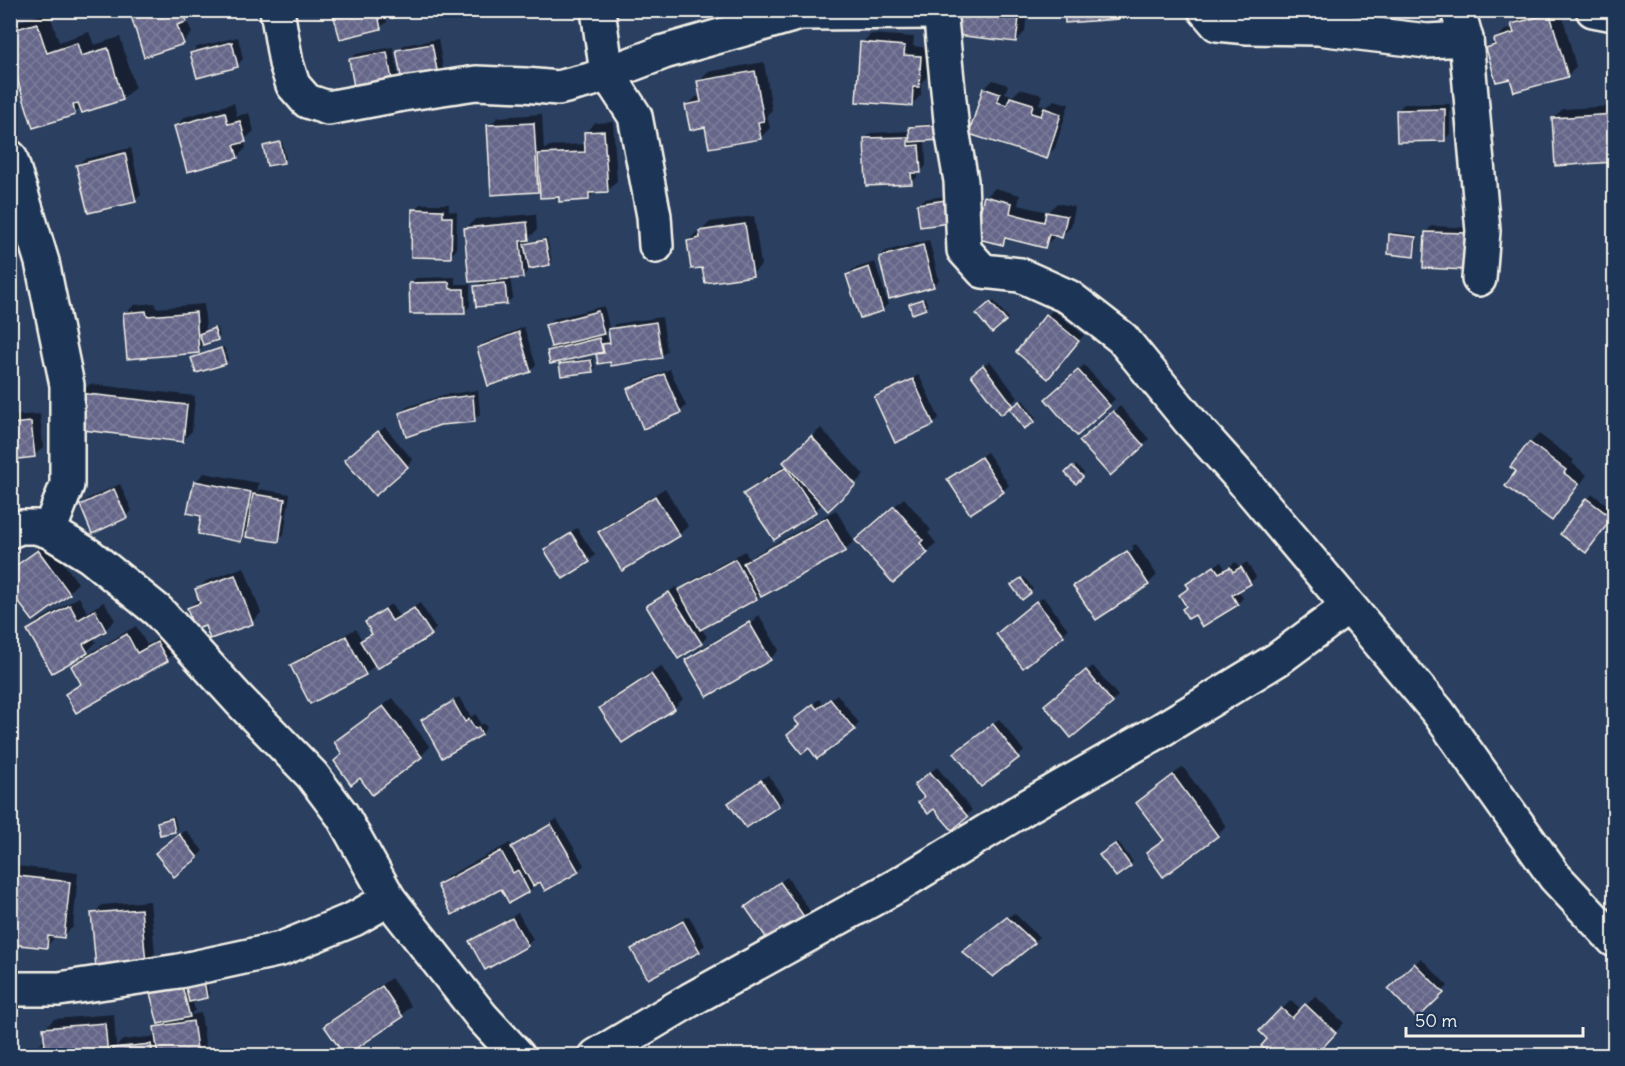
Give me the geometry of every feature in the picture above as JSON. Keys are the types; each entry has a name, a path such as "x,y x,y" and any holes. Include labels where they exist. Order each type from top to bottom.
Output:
{"street":[{"path":"277,10 286,63 293,85 307,100 327,108 476,83 558,88 590,80 664,52 800,13 940,11 951,130 961,181 964,250 983,271 1020,274 1069,297 1122,338 1438,712 1555,877 1614,940"},
{"path":"598,10 607,73 635,116 654,216 656,246"},
{"path":"1205,10 1217,24 1318,28 1427,41 1462,25 1483,231 1479,279"},
{"path":"1593,10 1614,14"},
{"path":"10,157 42,262 67,385 67,485 50,531"},
{"path":"10,531 20,527 36,527 50,531 90,556 158,611 240,701 312,775 342,815 389,899 482,1017 518,1056"},
{"path":"596,1056 690,1000 900,884 1028,806 1161,730 1278,659 1348,607"},
{"path":"10,989 59,989 114,981 179,971 281,949 354,919 389,899"}],"building":[{"path":"129,10 184,10 187,22 177,25 184,44 144,57"},
{"path":"332,10 377,10 381,29 340,39"},
{"path":"390,10 421,10 392,18"},
{"path":"959,10 1020,10 1016,42 956,35"},
{"path":"1064,10 1118,10 1119,19 1065,23"},
{"path":"1550,14 1568,77 1514,92 1510,79 1496,82 1486,48 1495,45 1494,39 1514,33 1511,24"},
{"path":"37,23 47,53 77,43 81,56 108,48 123,100 82,113 78,103 73,104 75,115 33,128 14,69 10,70 10,31"},
{"path":"232,42 238,67 197,78 190,53"},
{"path":"860,42 905,46 904,55 921,56 919,87 913,87 912,106 856,102"},
{"path":"432,44 439,81 403,87 396,50"},
{"path":"387,52 394,91 356,98 349,59"},
{"path":"755,71 764,121 758,122 761,139 709,148 705,127 690,130 685,105 701,102 697,81"},
{"path":"983,88 1000,94 997,102 1007,105 1010,97 1033,104 1031,113 1041,116 1044,108 1061,114 1047,159 969,134"},
{"path":"1445,109 1445,141 1397,142 1396,110"},
{"path":"225,112 228,124 240,121 246,142 234,145 238,158 187,172 174,126"},
{"path":"1614,114 1614,162 1555,166 1552,118"},
{"path":"534,123 538,192 491,195 487,125"},
{"path":"938,125 940,140 910,142 909,127"},
{"path":"604,131 608,192 589,193 589,200 559,202 559,197 540,198 538,154 585,152 584,132"},
{"path":"908,137 908,146 919,145 921,173 911,173 912,184 866,186 864,138"},
{"path":"280,142 284,163 267,166 263,146"},
{"path":"125,153 136,202 88,213 76,165"},
{"path":"984,196 1012,203 1010,213 1044,222 1046,212 1067,216 1062,238 1049,234 1045,248 1005,238 1003,245 974,238"},
{"path":"946,200 949,223 920,227 917,204"},
{"path":"412,209 443,210 443,217 452,217 451,258 411,257"},
{"path":"527,222 529,240 520,241 523,278 469,282 464,228"},
{"path":"745,224 753,276 705,283 702,268 691,269 687,241 700,238 699,231"},
{"path":"1425,232 1469,233 1467,270 1423,268"},
{"path":"1389,234 1416,237 1414,257 1388,254"},
{"path":"545,240 550,265 529,269 524,244"},
{"path":"923,245 934,287 889,299 879,257"},
{"path":"869,267 883,311 860,318 846,275"},
{"path":"449,282 450,289 464,289 465,314 410,314 409,283"},
{"path":"505,283 507,304 476,307 474,286"},
{"path":"922,299 926,309 912,314 909,304"},
{"path":"990,302 1006,321 992,333 976,314"},
{"path":"146,311 147,316 196,312 199,353 127,359 123,313"},
{"path":"598,311 604,334 551,347 545,325"},
{"path":"1046,314 1079,341 1048,379 1016,352"},
{"path":"656,322 662,358 611,366 610,362 598,364 596,354 604,353 602,344 610,343 608,329"},
{"path":"214,328 218,340 203,345 199,334"},
{"path":"519,332 531,372 488,386 477,348"},
{"path":"599,338 603,352 550,364 547,351"},
{"path":"221,348 226,364 196,373 191,358"},
{"path":"591,360 593,372 561,376 559,364"},
{"path":"983,365 1013,405 1001,415 971,375"},
{"path":"1078,370 1110,406 1077,436 1045,399"},
{"path":"664,374 681,413 643,429 627,389"},
{"path":"913,379 934,425 895,443 874,397"},
{"path":"79,393 187,405 183,442 75,429"},
{"path":"473,395 475,422 440,425 406,437 399,413 435,400"},
{"path":"1020,401 1035,422 1024,429 1010,409"},
{"path":"1113,411 1144,446 1110,476 1079,441"},
{"path":"31,422 35,457 10,460 10,424"},
{"path":"378,431 408,467 375,496 344,460"},
{"path":"811,436 856,485 828,511 783,462"},
{"path":"1529,442 1566,470 1564,473 1579,484 1552,521 1505,486 1516,471 1510,467"},
{"path":"981,457 1004,492 970,514 947,479"},
{"path":"1072,466 1083,477 1076,484 1065,473"},
{"path":"786,467 816,512 774,540 743,494"},
{"path":"194,481 251,492 241,542 198,534 201,516 187,513"},
{"path":"114,489 127,518 92,534 80,505"},
{"path":"253,494 285,499 279,542 246,537"},
{"path":"655,496 680,536 622,571 598,532"},
{"path":"1586,498 1612,518 1586,553 1560,534"},
{"path":"894,506 923,540 920,543 928,553 893,583 855,540"},
{"path":"827,518 846,551 761,597 743,563"},
{"path":"571,533 590,562 563,579 544,550"},
{"path":"38,550 70,594 33,621 10,591 10,570"},
{"path":"1127,551 1149,585 1096,620 1073,586"},
{"path":"735,559 757,599 700,630 678,590"},
{"path":"1214,566 1219,573 1230,567 1233,572 1241,567 1251,584 1232,595 1238,605 1202,627 1195,615 1188,619 1182,609 1186,606 1179,595 1189,588 1186,584"},
{"path":"235,575 253,624 210,639 205,626 194,630 187,608 200,603 195,589"},
{"path":"1021,578 1031,593 1022,600 1011,585"},
{"path":"669,592 702,644 678,659 646,606"},
{"path":"1036,601 1064,636 1023,668 996,634"},
{"path":"70,605 78,620 95,610 106,631 83,644 88,653 52,673 27,630"},
{"path":"414,608 432,635 377,669 360,641 372,634 365,622 385,609 392,621"},
{"path":"749,622 771,660 707,697 685,660"},
{"path":"127,634 137,653 157,642 168,661 76,713 65,694 81,684 71,666"},
{"path":"346,636 366,675 310,704 290,665"},
{"path":"1086,670 1113,703 1071,738 1044,705"},
{"path":"651,674 675,709 622,743 599,708"},
{"path":"830,699 855,730 817,759 809,748 802,754 787,735 799,725 794,719 813,704 817,709"},
{"path":"453,701 465,722 469,719 475,729 478,727 482,735 442,758 421,720"},
{"path":"383,706 422,757 372,795 360,778 351,785 334,761 342,754 334,742"},
{"path":"993,724 1019,758 981,787 954,753"},
{"path":"930,772 968,817 952,830 934,809 928,814 918,802 924,797 914,785"},
{"path":"1173,775 1218,836 1163,877 1146,853 1164,840 1136,803"},
{"path":"761,780 779,806 746,828 728,803"},
{"path":"172,818 175,832 160,835 157,822"},
{"path":"551,824 579,872 545,891 540,882 533,886 511,847"},
{"path":"179,834 198,858 174,877 155,853"},
{"path":"1115,844 1131,866 1116,877 1099,855"},
{"path":"501,851 513,873 518,870 529,892 509,903 501,889 452,915 437,885"},
{"path":"10,875 70,882 64,938 48,936 47,948 10,944 12,928 10,928"},
{"path":"780,882 805,918 770,943 745,907"},
{"path":"141,909 146,963 96,968 91,913"},
{"path":"1007,917 1035,943 993,977 962,952"},
{"path":"512,918 528,946 485,970 469,941"},
{"path":"683,921 700,952 648,979 631,949"},
{"path":"1414,963 1444,993 1417,1019 1388,989"},
{"path":"204,980 207,998 189,1002 185,983"},
{"path":"182,986 190,1017 158,1024 150,993"},
{"path":"382,986 403,1017 345,1056 324,1026"},
{"path":"1305,1004 1336,1033 1315,1056 1271,1056 1261,1046 1267,1039 1259,1031 1281,1008 1292,1018"},
{"path":"193,1021 198,1056 158,1056 154,1027"},
{"path":"105,1023 108,1056 36,1056 35,1047 45,1046 43,1028"},
{"path":"151,1044 153,1056 113,1056 112,1048"}]}
